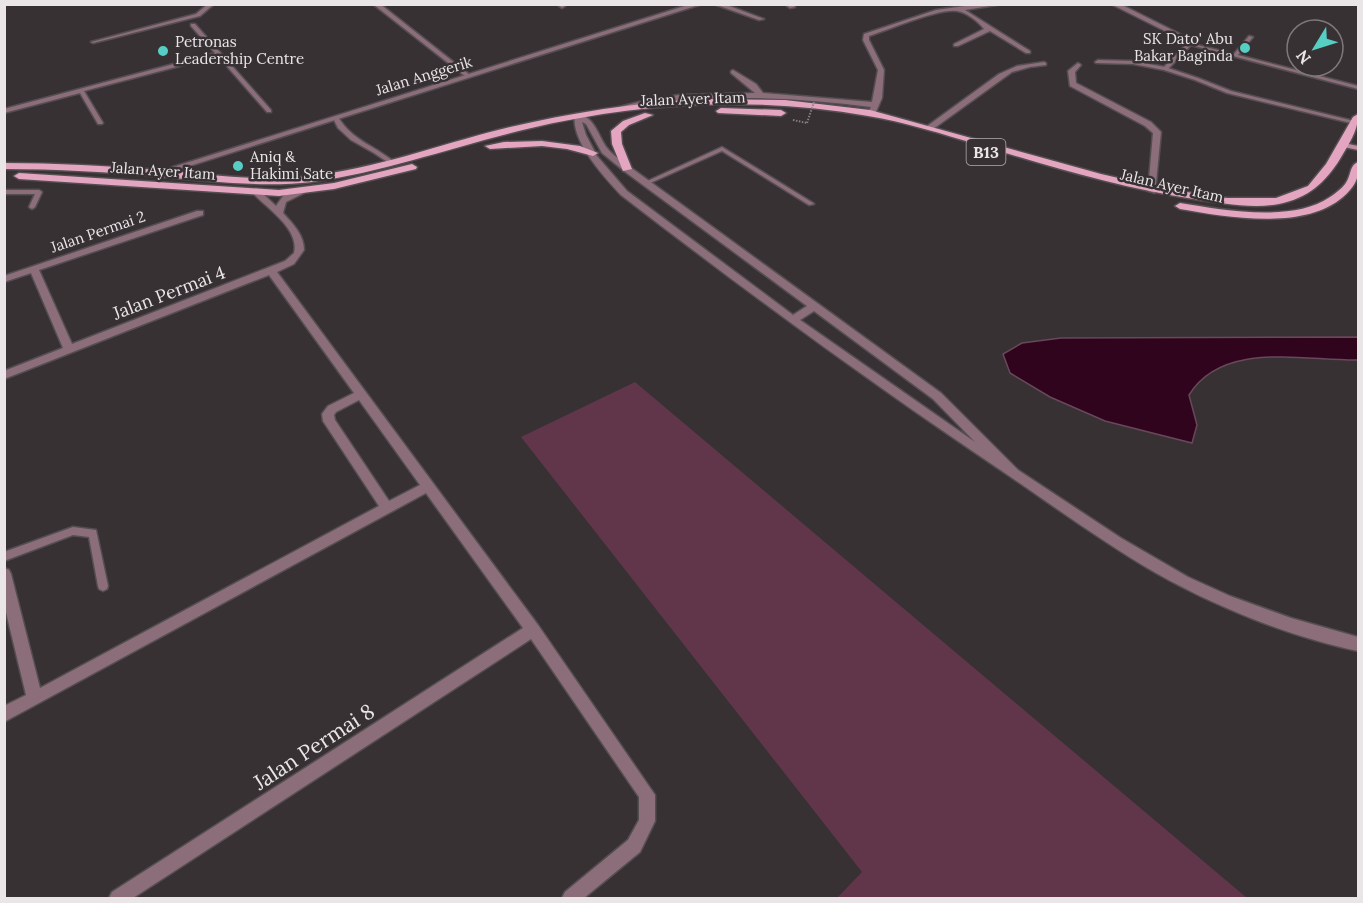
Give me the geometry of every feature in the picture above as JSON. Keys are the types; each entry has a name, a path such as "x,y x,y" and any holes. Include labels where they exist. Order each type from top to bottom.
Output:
{"main road":[{"name":"Jalan Ayer Itam","path":"611,110 691,102 749,101 873,109 1152,191 1233,202 1262,202 1292,197 1311,189 1344,140"},
{"name":"B13","path":"578,121 611,110"},
{"name":"Jalan Ayer Itam","path":"4,166 59,166 280,182 310,179 391,162 533,124 578,121 589,123 648,115 718,111 815,116 869,123 925,135 1179,206 1249,216 1274,216 1311,209 1331,200 1354,184 1359,165"},
{"path":"627,169 617,144 616,131 626,123 648,115"},
{"name":"B13","path":"1344,140 1357,120"},
{"name":"Jalan Ayer Itam","path":"4,176 256,192 303,190 376,177 578,121"},
{"path":"1344,140 1359,139"},
{"path":"1344,140 1359,148"},
{"path":"490,146 534,142 574,147 593,153"}],"street":[{"path":"376,4 468,76"},
{"name":"Jalan Anggerik","path":"158,173 699,4"},
{"path":"717,4 761,19"},
{"path":"611,110 657,98 760,94 873,109 881,70 866,40 866,35 938,11 999,4"},
{"path":"1114,4 1182,37 1188,44 1166,68"},
{"path":"961,10 1028,52"},
{"path":"956,45 986,32 986,26"},
{"path":"930,127 966,103 997,76 1026,64 1044,64"},
{"path":"1078,65 1071,71 1073,84 1148,124 1156,132 1152,191"},
{"path":"733,72 760,94"},
{"path":"578,121 607,177 624,193 792,321 912,408 1097,531 1185,582 1247,608 1359,644"},
{"path":"589,123 605,152 937,396 1016,475"},
{"path":"279,213 282,200 303,190"},
{"name":"Jalan Permai 4","path":"4,375 294,260 300,247 299,241 279,213 256,192"},
{"name":"Jalan Permai 2","path":"4,279 200,213"},
{"path":"34,269 69,350"},
{"path":"271,271 533,630 647,795 647,821 634,846 571,898"},
{"path":"792,321 813,307"},
{"path":"362,394 332,409 328,414 329,421 387,508"},
{"path":"4,715 428,486"},
{"path":"4,574 35,699"},
{"name":"Jalan Permai 8","path":"118,898 533,630"}],"lane":[{"path":"93,42 198,15 212,4"},
{"path":"193,25 269,111"},
{"path":"1235,56 1251,37"},
{"path":"1188,44 1359,88"},
{"path":"4,111 219,54"},
{"path":"1098,63 1143,62 1166,68 1238,95 1357,120"},
{"path":"81,90 100,123"},
{"path":"336,118 346,135 380,152 391,162"},
{"path":"645,183 722,149 811,204"},
{"path":"4,192 39,192 32,207"},
{"path":"4,557 73,531 93,533 103,586"}],"path":[{"path":"786,119 807,123 813,102"}],"shaded area":[{"path":"1358,337 1358,360 1266,357 1222,366 1204,378 1189,395 1197,425 1192,443 1105,421 1050,397 1010,373 1003,354 1022,343 1061,338"},
{"path":"635,382 1247,898 837,898 862,872 521,437"}],"place":[{"name":"SK Dato' Abu Bakar Baginda","path":"1245,48"},
{"name":"Petronas Leadership Centre","path":"163,51"},
{"name":"Aniq & Hakimi Sate","path":"238,166"}]}
